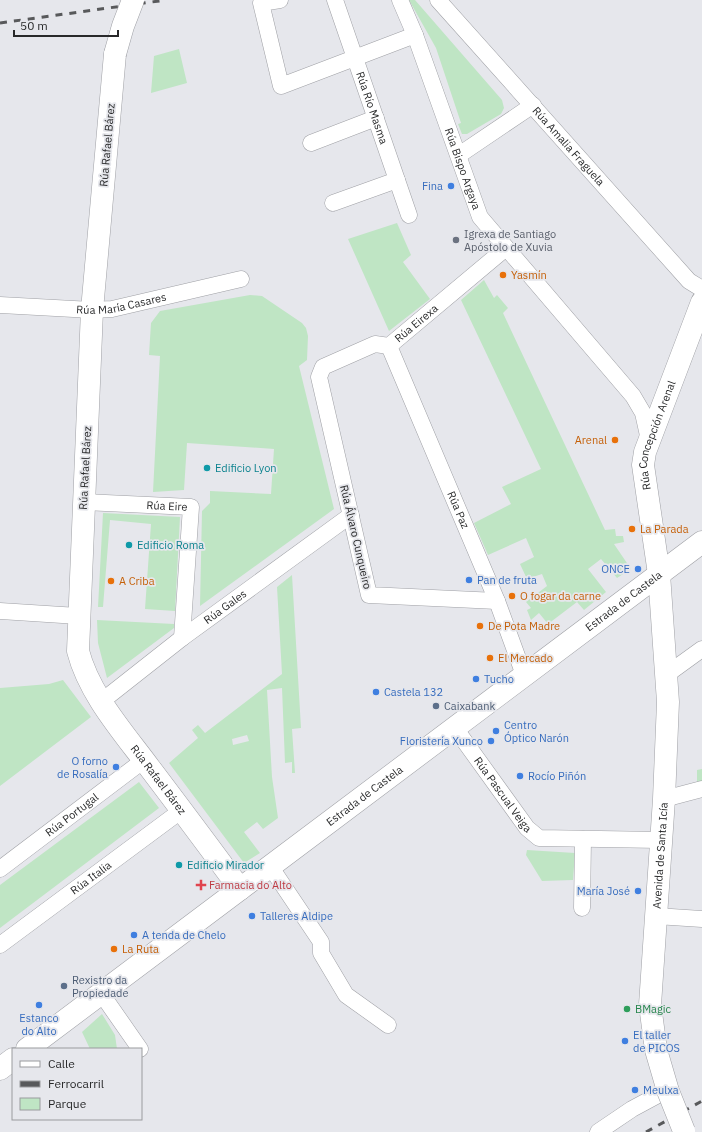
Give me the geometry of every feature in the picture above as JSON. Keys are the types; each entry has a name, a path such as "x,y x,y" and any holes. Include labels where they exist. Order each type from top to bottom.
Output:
{"street":[{"name":"Rúa Rafael Bárez","path":"133,0 123,26 115,54 92,310 78,616 78,651 88,680 102,701 240,889"},
{"path":"280,0 261,3 281,86 415,35"},
{"name":"Rúa Río Masma","path":"335,0 409,215"},
{"name":"Rúa Bispo Argaya","path":"400,0 415,35 459,155 476,211 640,406 649,440"},
{"name":"Rúa Amalia Fraguela","path":"438,0 688,281 702,289"},
{"path":"459,155 533,105"},
{"path":"310,143 376,118"},
{"path":"333,203 397,180"},
{"name":"Rúa Eirexa","path":"318,377 323,366 375,344 389,346 506,248"},
{"name":"Rúa María Casares","path":"0,305 92,310 112,309 241,279"},
{"name":"Rúa Concepción Arenal","path":"659,574 643,465 649,440 702,302"},
{"name":"Rúa Paz","path":"389,346 498,600 524,676"},
{"name":"Rúa Álvaro Cunqueiro","path":"318,377 369,595 498,600"},
{"path":"640,406 656,402 663,405"},
{"name":"Rúa Eire","path":"84,502 191,507 182,638"},
{"name":"Rúa Gales","path":"102,701 182,638 351,515"},
{"name":"Estrada de Castela","path":"28,1048 702,542"},
{"name":"Avenida de Santa Icía","path":"659,574 668,702 664,799 660,840 650,1013 656,1050 667,1089 684,1131"},
{"path":"0,611 78,616"},
{"path":"666,675 702,649"},
{"name":"Rúa Pascual Veiga","path":"455,728 531,833 539,838 660,840"},
{"name":"Rúa Portugal","path":"0,868 144,760"},
{"path":"664,799 702,789"},
{"name":"Rúa Italia","path":"0,945 182,810"},
{"path":"582,908 583,839"},
{"path":"270,866 322,942 321,953 346,995 388,1024"},
{"path":"656,916 702,919"},
{"path":"101,993 139,1048"},
{"path":"598,1132 632,1108 667,1089"}],"green space":[{"path":"409,0 415,0 502,100 504,108 501,114 467,134 462,134 458,124 461,123 436,48"},
{"path":"179,49 187,83 151,93 154,56"},
{"path":"397,223 411,255 403,262 430,299 389,331 348,239"},
{"path":"484,280 494,298 497,295 508,308 503,313 605,530 615,529 616,536 623,536 624,542 614,544 631,569 617,578 601,559 588,569 606,592 584,610 577,602 548,624 539,613 531,620 527,610 531,608 526,602 547,586 542,574 527,579 520,564 534,557 526,538 488,555 474,523 511,504 502,487 541,469 461,300"},
{"path":"250,295 262,296 302,323 306,328 308,336 307,360 299,366 334,509 200,606 202,511 210,503 210,491 271,494 274,449 187,443 184,490 153,492 160,356 149,355 151,323 160,311"},
{"path":"103,513 180,517 175,611 145,609 151,524 110,520 103,607 98,607"},
{"path":"292,575 301,728 292,729 295,773 292,773 292,762 285,763 282,688 267,690 272,777 278,818 263,829 257,822 244,832 260,853 244,863 169,763 198,738 192,730 198,725 205,733 282,674 277,587","holes":["247,735 249,741 233,745 232,739"]},
{"path":"97,620 174,624 174,628 107,678 98,643"},
{"path":"63,680 91,717 0,786 0,688 49,684"},
{"path":"702,769 702,781 697,784 697,770"},
{"path":"139,782 159,808 0,928 0,885"},
{"path":"527,850 575,853 573,880 542,881 526,855"},
{"path":"102,1014 115,1035 117,1048 90,1048 82,1032"}],"railway":[{"path":"0,23 166,0"},
{"path":"646,1132 702,1101"}],"place":[{"name":"Fina","path":"451,186"},
{"name":"Igrexa de Santiago Apóstolo de Xuvia","path":"456,240"},
{"name":"Yasmín","path":"503,275"},
{"name":"Arenal","path":"615,440"},
{"name":"Edificio Lyon","path":"207,468"},
{"name":"La Parada","path":"632,529"},
{"name":"Edificio Roma","path":"129,545"},
{"name":"ONCE","path":"638,569"},
{"name":"Pan de fruta","path":"469,580"},
{"name":"A Criba","path":"111,581"},
{"name":"O fogar da carne","path":"512,596"},
{"name":"De Pota Madre","path":"480,626"},
{"name":"El Mercado","path":"490,658"},
{"name":"Tucho","path":"476,679"},
{"name":"Castela 132","path":"376,692"},
{"name":"Caixabank","path":"436,706"},
{"name":"Centro Óptico Narón","path":"496,731"},
{"name":"Floristería Xunco","path":"491,741"},
{"name":"O forno de Rosalía","path":"116,767"},
{"name":"Rocío Piñón","path":"520,776"},
{"name":"Edificio Mirador","path":"179,865"},
{"name":"Farmacia do Alto","path":"201,885"},
{"name":"María José","path":"638,891"},
{"name":"Talleres Aldipe","path":"252,916"},
{"name":"A tenda de Chelo","path":"134,935"},
{"name":"La Ruta","path":"114,949"},
{"name":"Rexistro da Propiedade","path":"64,986"},
{"name":"Estanco do Alto","path":"39,1005"},
{"name":"BMagic","path":"627,1009"},
{"name":"El taller de PICOS","path":"625,1041"},
{"name":"Meulxa","path":"635,1090"}]}
